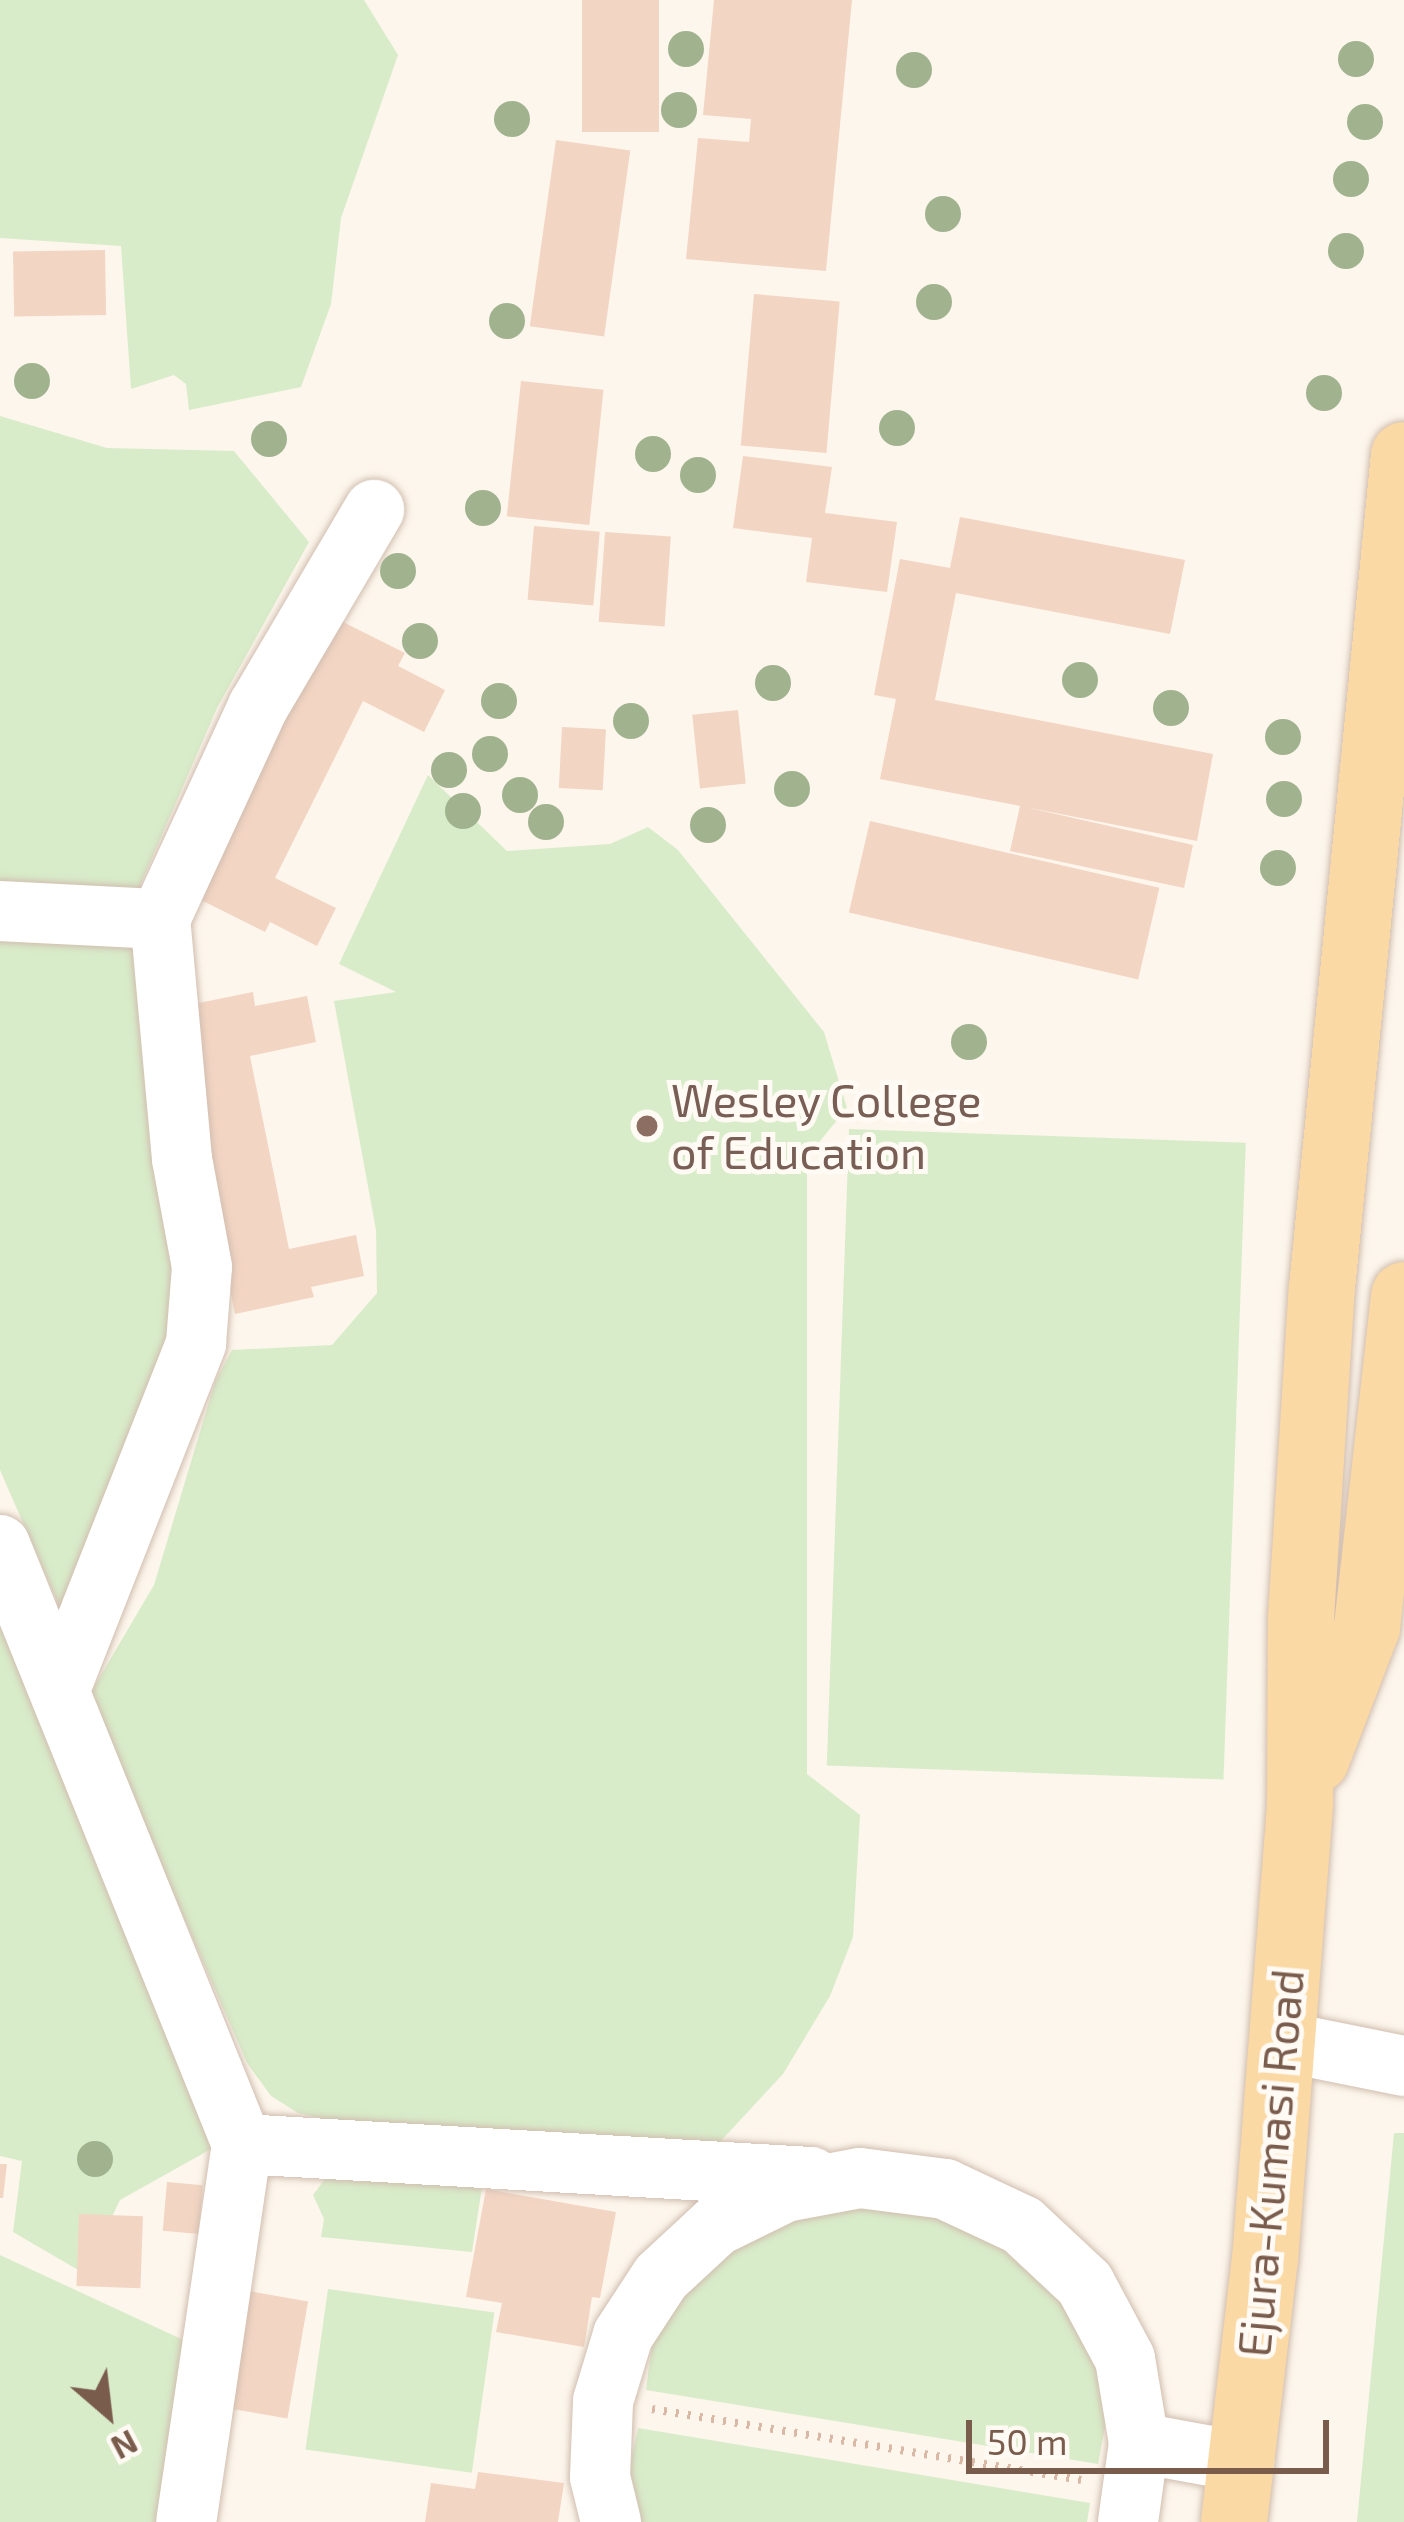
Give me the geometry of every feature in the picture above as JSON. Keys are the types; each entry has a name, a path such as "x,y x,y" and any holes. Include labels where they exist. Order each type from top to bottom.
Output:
{"main road":[{"path":"1300,1803 1301,1618 1322,1288 1404,455"},
{"path":"1300,1803 1366,1627 1404,1295"},
{"name":"Ejura-Kumasi Road","path":"1239,2492 1300,1803"}],"lane":[{"path":"60,1689 196,1343 202,1268 182,1159 160,919 258,706 374,510"},
{"path":"0,910 160,919"},
{"path":"0,1545 12,1597 60,1689 242,2144 187,2522"},
{"path":"1280,2041 1404,2066"},
{"path":"242,2144 657,2171 860,2178 945,2189 1022,2225 1084,2284 1125,2359 1134,2485 1239,2492"},
{"path":"657,2171 661,2277"},
{"path":"611,2522 600,2477 603,2401 623,2335 661,2277 716,2226 785,2192 860,2178"}],"path":[{"path":"603,2401 1134,2485"}],"green space":[{"path":"0,0 364,0 398,55 341,218 331,304 301,387 189,410 186,384 174,375 131,389 121,246 0,238"},
{"path":"0,416 107,448 234,451 309,542 217,708 136,895 0,894"},
{"path":"428,775 507,851 610,844 648,827 678,850 824,1032 847,1108 807,1157 807,1774 860,1815 853,1937 830,1996 783,2074 704,2159 325,2119 298,2113 271,2096 247,2063 88,1697 154,1585 215,1382 232,1350 332,1345 377,1293 376,1230 334,1001 396,992 339,964"},
{"path":"0,937 137,947 182,1294 68,1626 0,1470"},
{"path":"849,1129 1246,1143 1224,1779 827,1766"},
{"path":"0,1620 220,2144 120,2200 85,2274 13,2232 22,2161 0,2156"},
{"path":"1394,2133 1404,2133 1404,2522 1357,2522"},
{"path":"328,2175 482,2187 472,2252 321,2237 324,2219 313,2195"},
{"path":"902,2202 995,2233 1069,2295 1112,2391 1098,2464 646,2390 654,2328 718,2254 805,2210"},
{"path":"0,2255 192,2344 168,2522 0,2522"},
{"path":"328,2289 494,2312 472,2473 305,2449"},
{"path":"638,2428 1090,2503 1087,2522 638,2522 625,2488"}],"building":[{"path":"582,0 659,0 659,132 582,132"},
{"path":"714,0 852,0 826,271 686,259 698,138 749,142 751,119 703,115"},
{"path":"556,140 630,150 604,337 530,326"},
{"path":"105,250 106,315 14,317 13,252"},
{"path":"754,294 840,301 826,453 741,445"},
{"path":"521,381 604,390 589,525 507,516"},
{"path":"743,456 832,467 825,513 897,522 887,592 806,582 812,538 733,528"},
{"path":"960,517 1185,560 1170,634 956,593 935,700 1213,754 1197,841 1025,807 1193,845 1184,888 1010,851 1020,806 880,779 896,699 874,695 900,559 950,568"},
{"path":"534,526 600,532 593,605 528,600"},
{"path":"605,532 671,537 665,626 599,622"},
{"path":"333,617 405,653 398,666 445,690 424,732 363,701 275,878 336,908 317,946 270,922 265,932 193,896"},
{"path":"738,710 746,784 700,788 692,715"},
{"path":"562,727 606,729 603,790 559,788"},
{"path":"870,821 1159,888 1138,979 849,913"},
{"path":"253,992 255,1006 307,996 316,1042 250,1056 289,1249 356,1235 364,1276 311,1287 314,1297 235,1314 174,1008"},
{"path":"0,2164 7,2164 3,2198 0,2198"},
{"path":"167,2182 203,2185 199,2234 163,2231"},
{"path":"486,2189 616,2212 600,2298 592,2297 584,2347 496,2332 502,2303 466,2297"},
{"path":"79,2214 143,2216 140,2288 76,2286"},
{"path":"249,2291 308,2301 287,2419 228,2408"},
{"path":"478,2472 564,2483 558,2522 425,2522 431,2483 475,2489"}],"place":[{"name":"Wesley College of Education","path":"647,1126"}]}
